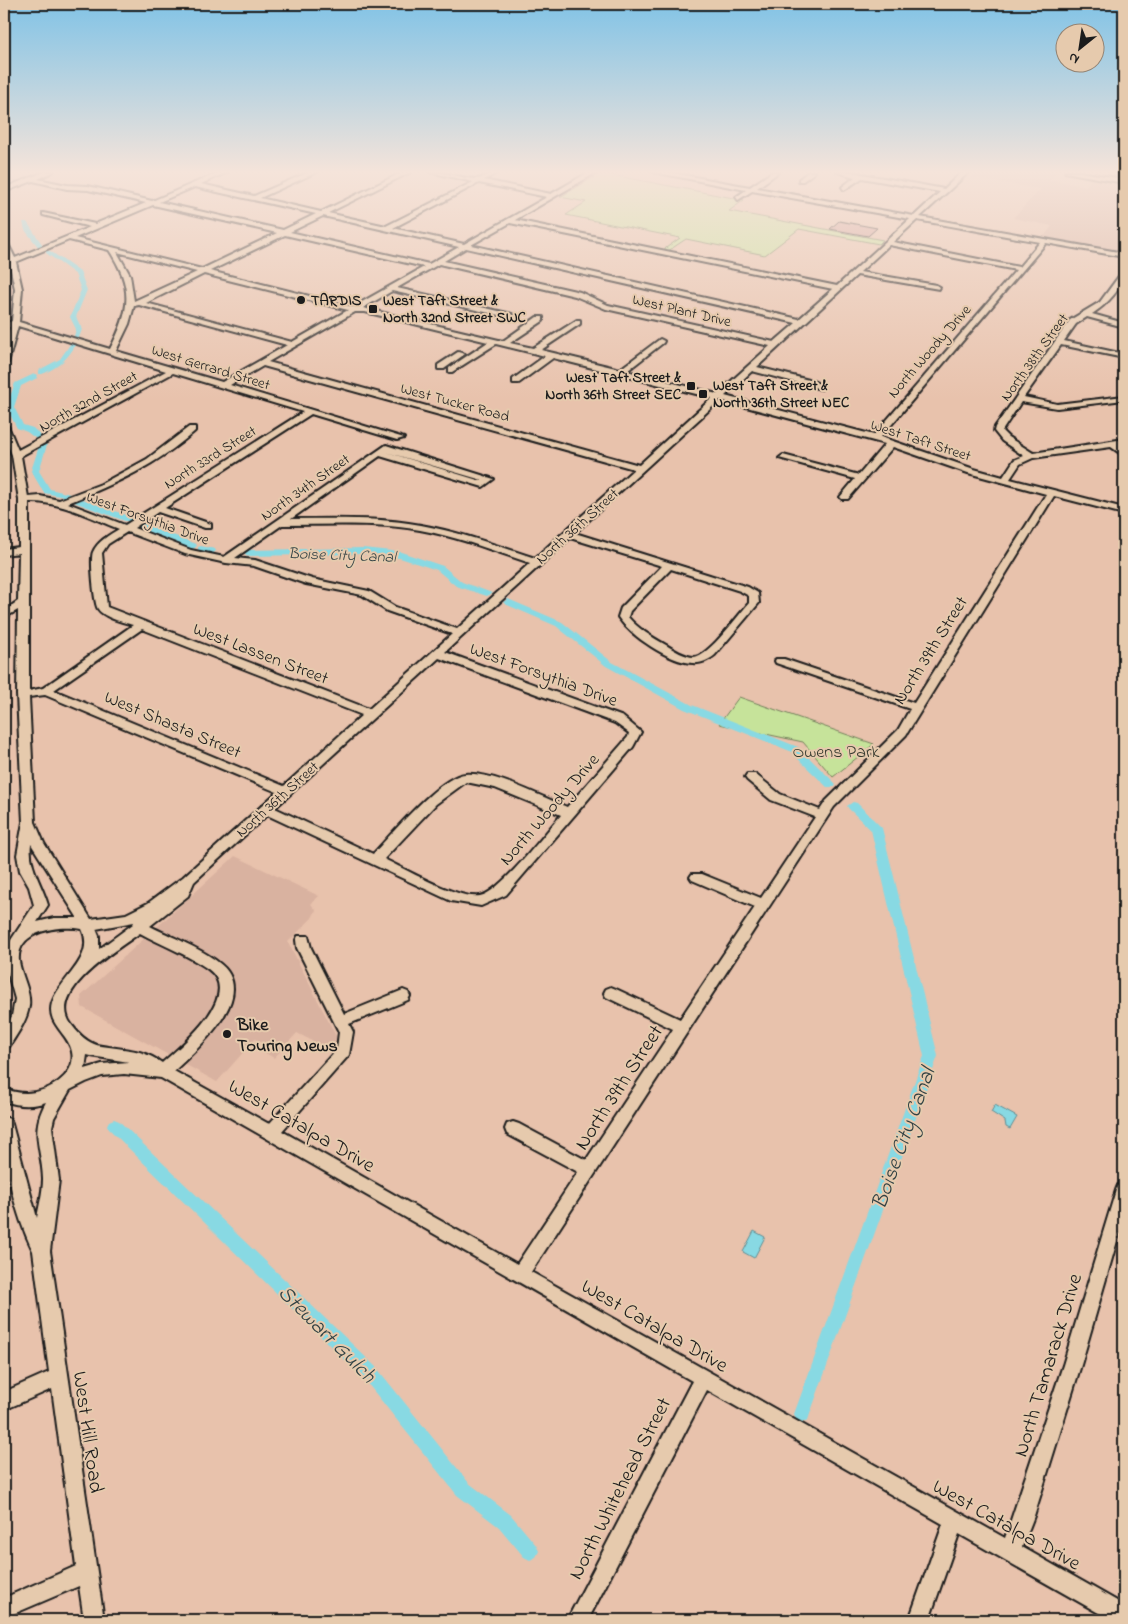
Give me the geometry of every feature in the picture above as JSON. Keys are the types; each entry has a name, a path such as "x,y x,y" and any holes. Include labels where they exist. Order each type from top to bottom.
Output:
{"street":[{"path":"4,363 14,323 20,287 13,261 6,248"},
{"path":"4,265 45,248"},
{"path":"111,248 129,279 132,294 123,332 112,352"},
{"name":"West Taft Street","path":"111,248 356,310 365,310 536,350 719,396 876,438 940,461 1005,480 1124,511"},
{"path":"130,304 140,303 254,248"},
{"name":"West Plant Drive","path":"357,248 577,294 606,307 776,345"},
{"path":"223,385 463,248"},
{"path":"468,248 801,322"},
{"path":"644,248 837,288"},
{"name":"North 36th Street","path":"84,966 141,920 183,893 188,880 882,248"},
{"path":"911,248 1020,269"},
{"name":"North Woody Drive","path":"876,438 1038,248"},
{"path":"1089,248 1124,254"},
{"path":"855,273 936,287"},
{"name":"North 38th Street","path":"1031,456 1005,439 998,431 998,427 1073,322 1103,304 1124,274"},
{"path":"393,288 509,316"},
{"path":"140,303 294,345"},
{"path":"1086,314 1124,325"},
{"path":"505,343 540,319"},
{"path":"536,350 577,322"},
{"path":"4,326 14,323"},
{"name":"West Gerrard Street","path":"14,323 400,438"},
{"path":"452,370 495,341"},
{"path":"620,372 660,341"},
{"path":"1059,342 1124,356"},
{"path":"451,351 472,356"},
{"path":"441,367 461,354"},
{"path":"516,380 552,355"},
{"name":"West Tucker Road","path":"262,363 641,468"},
{"path":"750,368 810,383 818,387"},
{"name":"North 32nd Street","path":"16,455 173,370"},
{"path":"1019,400 1057,406 1123,394"},
{"name":"North 33rd Street","path":"140,625 102,608 97,553 105,542 310,411"},
{"path":"4,426 16,455 24,500 23,695 28,822 23,855 27,871 36,887 41,905 12,955 22,989 22,1005 18,1019 5,1041"},
{"path":"60,503 106,485 146,464 164,453 192,430"},
{"name":"North 34th Street","path":"226,560 400,438"},
{"path":"1005,480 1017,462 1031,456 1124,442"},
{"path":"845,497 891,443"},
{"path":"1112,444 1124,454"},
{"path":"382,451 489,479 483,484 382,451"},
{"path":"783,458 860,478"},
{"name":"North 39th Street","path":"520,1274 822,815 844,789 898,737 918,708 1052,492"},
{"name":"West Forsythia Drive","path":"24,500 40,499 60,503 188,552 226,560 255,563 310,582 365,593 391,609 459,633"},
{"path":"156,508 208,526"},
{"path":"280,522 355,521 420,528 460,537 537,562"},
{"path":"568,534 669,565 744,589 754,595 754,603 711,653 704,658 694,660 675,655 629,625 623,617 625,610 669,565"},
{"path":"4,552 24,549"},
{"path":"4,615 24,602"},
{"path":"23,695 46,691 140,625"},
{"name":"West Lassen Street","path":"140,625 371,714"},
{"name":"West Forsythia Drive","path":"437,653 619,720 635,732"},
{"path":"780,662 918,708"},
{"name":"West Shasta Street","path":"46,691 285,791"},
{"name":"North Woody Drive","path":"374,860 456,898 481,901 501,892 629,744 635,732"},
{"path":"751,776 765,791 777,798 822,815"},
{"path":"265,810 374,860 448,787 465,777 486,781 568,813"},
{"path":"28,822 38,844 83,916 94,940 94,950 64,992 59,1007 62,1024 72,1038"},
{"path":"697,877 764,905"},
{"name":"North 36th Street","path":"20,939 30,932 50,924 73,922 87,925 125,919 141,920"},
{"path":"141,920 214,966 222,975 226,986 220,1012 163,1072"},
{"path":"271,1133 344,1051 346,1032 304,948 303,940"},
{"name":"North 39th Street","path":"610,993 682,1027"},
{"path":"341,1021 403,996"},
{"name":"West Catalpa Drive","path":"72,1038 91,1050 144,1058 163,1072 1124,1616"},
{"name":"West Hill Road","path":"72,1038 80,1051 80,1059 46,1117 44,1127 51,1180 41,1251 94,1620"},
{"name":"West Catalpa Drive","path":"4,1094 16,1098 38,1098 104,1068 137,1067 163,1072"},
{"name":"West Hill Road","path":"4,1124 32,1234 41,1251"},
{"name":"North 39th Street","path":"513,1129 590,1170"},
{"name":"North Tamarack Drive","path":"1010,1552 1024,1516 1072,1365 1124,1190"},
{"path":"4,1401 58,1376"},
{"name":"North Whitehead Street","path":"577,1620 703,1378"},
{"path":"919,1620 954,1520"},
{"path":"4,1608 87,1572"}],"shaded area":[{"path":"1100,248 1124,248 1124,252"},
{"path":"235,856 319,896 311,904 316,910 312,918 288,942 337,1038 332,1051 297,1033 274,1058 262,1051 267,1045 255,1039 217,1082 82,1007 81,996"}],"green space":[{"path":"666,248 673,248 668,251 663,250"},
{"path":"729,248 774,248 765,255"},
{"name":"Owens Park","path":"739,697 874,744 833,777 803,742 719,724"}],"water":[{"path":"995,1105 1017,1117 1010,1129 1006,1127 1005,1121 991,1112"},
{"path":"754,1231 765,1237 754,1258 743,1252"}],"waterway":[{"name":"Boise City Canal","path":"48,252 78,273 84,290 73,317 79,329 76,339"},
{"name":"Boise City Canal","path":"42,372 63,360 74,342"},
{"name":"Boise City Canal","path":"34,376 18,385 10,407 20,426 30,430 39,439"},
{"name":"Boise City Canal","path":"43,445 35,471 47,491 67,496"},
{"name":"Boise City Canal","path":"77,500 128,519"},
{"name":"Boise City Canal","path":"142,526 193,546"},
{"name":"Boise City Canal","path":"201,549 212,551"},
{"name":"Boise City Canal","path":"248,553 363,551 401,555 440,568 459,584 487,593"},
{"name":"Boise City Canal","path":"508,602 559,624 609,664 688,707 794,749 831,784"},
{"name":"Boise City Canal","path":"802,1414 931,1056 876,828 853,806"},
{"name":"Stewart Gulch","path":"114,1125 370,1373 463,1489 505,1521 530,1551"}],"place":[{"name":"TARDIS","path":"301,300"},
{"name":"West Taft Street & North 32nd Street SWC","path":"373,309"},
{"name":"West Taft Street & North 36th Street SEC","path":"691,386"},
{"name":"West Taft Street & North 36th Street NEC","path":"703,394"},
{"name":"Bike Touring News","path":"227,1034"}]}
